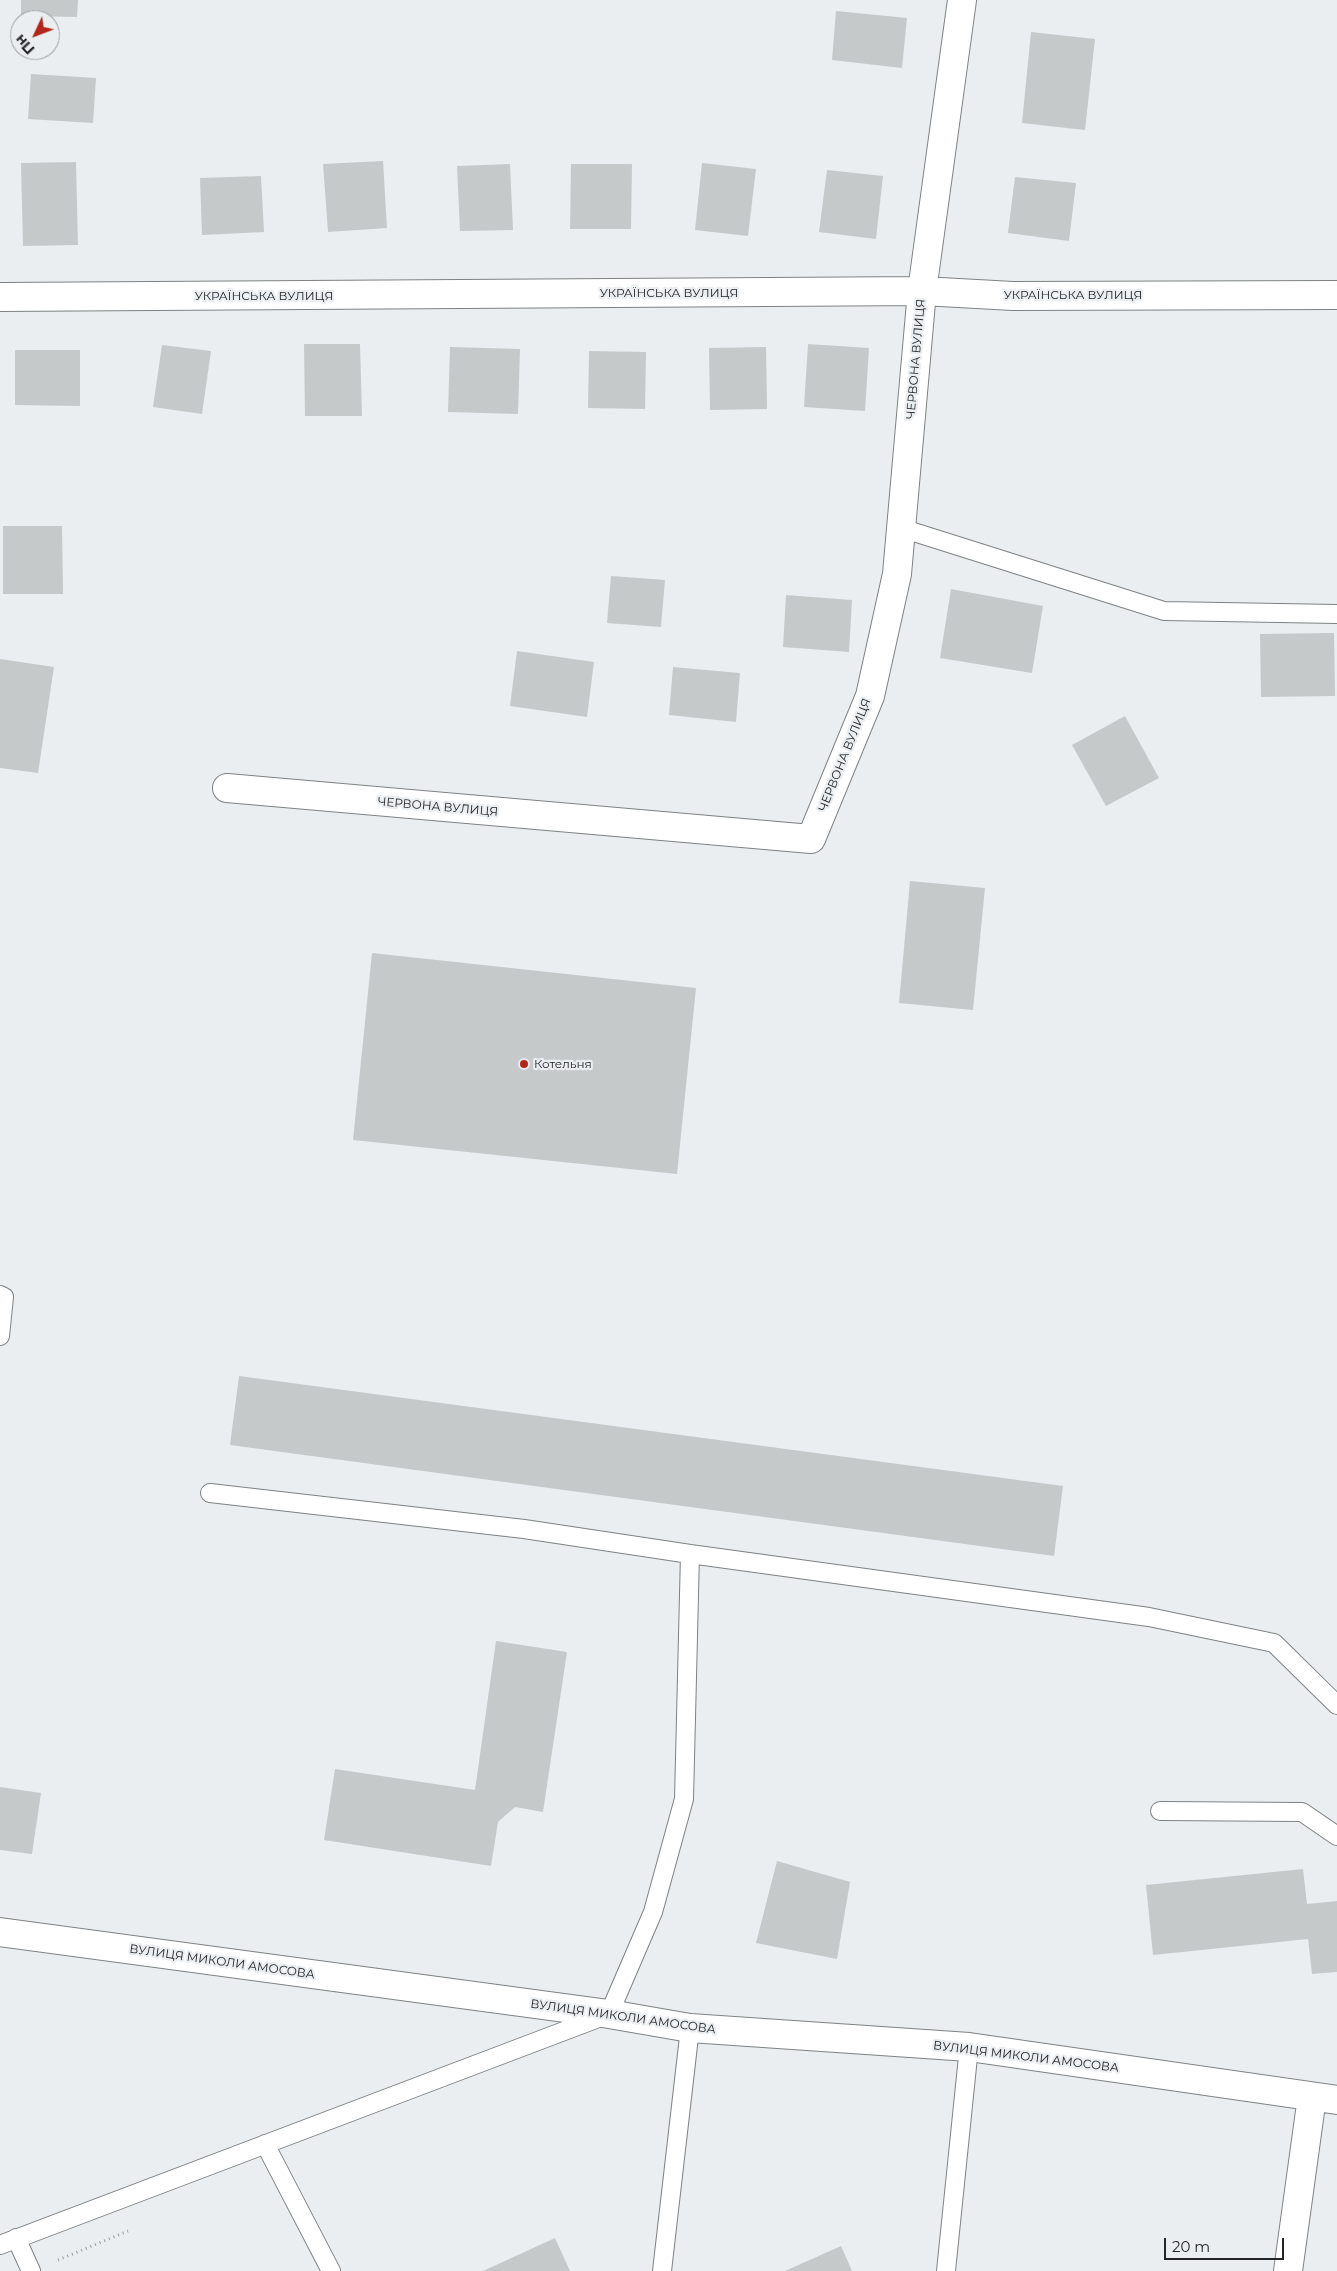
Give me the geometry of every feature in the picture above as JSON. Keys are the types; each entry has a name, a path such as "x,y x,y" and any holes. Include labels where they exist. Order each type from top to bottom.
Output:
{"street":[{"name":"ЧЕРВОНА ВУЛИЦЯ","path":"227,788 811,839 870,696 897,574 922,291 962,0"},
{"name":"УКРАЇНСЬКА ВУЛИЦЯ","path":"0,298 922,291 1013,296 1337,295"},
{"name":"ВУЛИЦЯ МИКОЛИ АМОСОВА","path":"0,1932 609,2014 690,2028 969,2047 1324,2099"},
{"path":"1288,2271 1324,2099"}],"lane":[{"path":"901,528 1164,611 1337,614"},
{"path":"0,1295 4,1297 0,1336"},
{"path":"210,1493 524,1529 690,1554 1149,1616 1274,1643 1337,1705"},
{"path":"31,2271 8,2242 609,2014 653,1912 684,1799 690,1554"},
{"path":"1160,1811 1302,1812 1337,1836"},
{"path":"662,2271 690,2028"},
{"path":"946,2271 969,2047"},
{"path":"265,2144 332,2271"}],"building":[{"path":"21,0 78,0 77,17 60,17 60,10 21,10"},
{"path":"836,11 907,18 902,68 832,60"},
{"path":"1031,32 1095,39 1085,130 1022,123"},
{"path":"31,74 96,78 93,123 28,119"},
{"path":"383,161 387,228 328,232 323,164"},
{"path":"76,162 78,245 23,246 21,163"},
{"path":"702,163 756,169 748,236 695,230"},
{"path":"510,164 513,230 460,231 457,166"},
{"path":"571,164 632,164 631,229 570,229"},
{"path":"827,170 883,176 876,239 819,232"},
{"path":"261,176 264,232 202,235 200,178"},
{"path":"1015,177 1076,183 1069,241 1008,233"},
{"path":"304,344 360,344 362,416 305,416"},
{"path":"808,344 869,348 865,411 804,407"},
{"path":"162,345 211,351 202,414 153,407"},
{"path":"450,347 520,349 518,414 448,412"},
{"path":"766,347 767,409 710,410 709,348"},
{"path":"15,350 80,350 80,406 15,405"},
{"path":"589,351 646,352 645,409 588,408"},
{"path":"3,526 62,526 63,594 3,594"},
{"path":"611,576 665,580 661,627 607,623"},
{"path":"951,589 1043,606 1032,673 940,658"},
{"path":"786,595 852,600 849,652 783,647"},
{"path":"1334,633 1335,696 1261,697 1260,634"},
{"path":"517,651 594,662 587,717 510,706"},
{"path":"0,659 54,667 38,773 0,768"},
{"path":"673,667 740,673 736,722 669,715"},
{"path":"1125,716 1159,778 1106,806 1072,745"},
{"path":"910,881 985,888 973,1010 899,1003"},
{"name":"Котельня","path":"372,953 696,988 677,1174 353,1140"},
{"path":"239,1376 1063,1486 1054,1556 230,1445"},
{"path":"496,1641 567,1652 543,1812 515,1807 498,1822 491,1866 324,1840 335,1769 475,1790"},
{"path":"0,1787 41,1793 32,1854 0,1850"},
{"path":"777,1861 850,1882 837,1959 756,1943"},
{"path":"1303,1869 1307,1904 1337,1901 1337,1972 1312,1974 1308,1939 1153,1955 1146,1885"},
{"path":"555,2238 570,2271 483,2271"},
{"path":"841,2246 852,2271 785,2271"}],"place":[{"name":"Котельня","path":"524,1064"}]}
